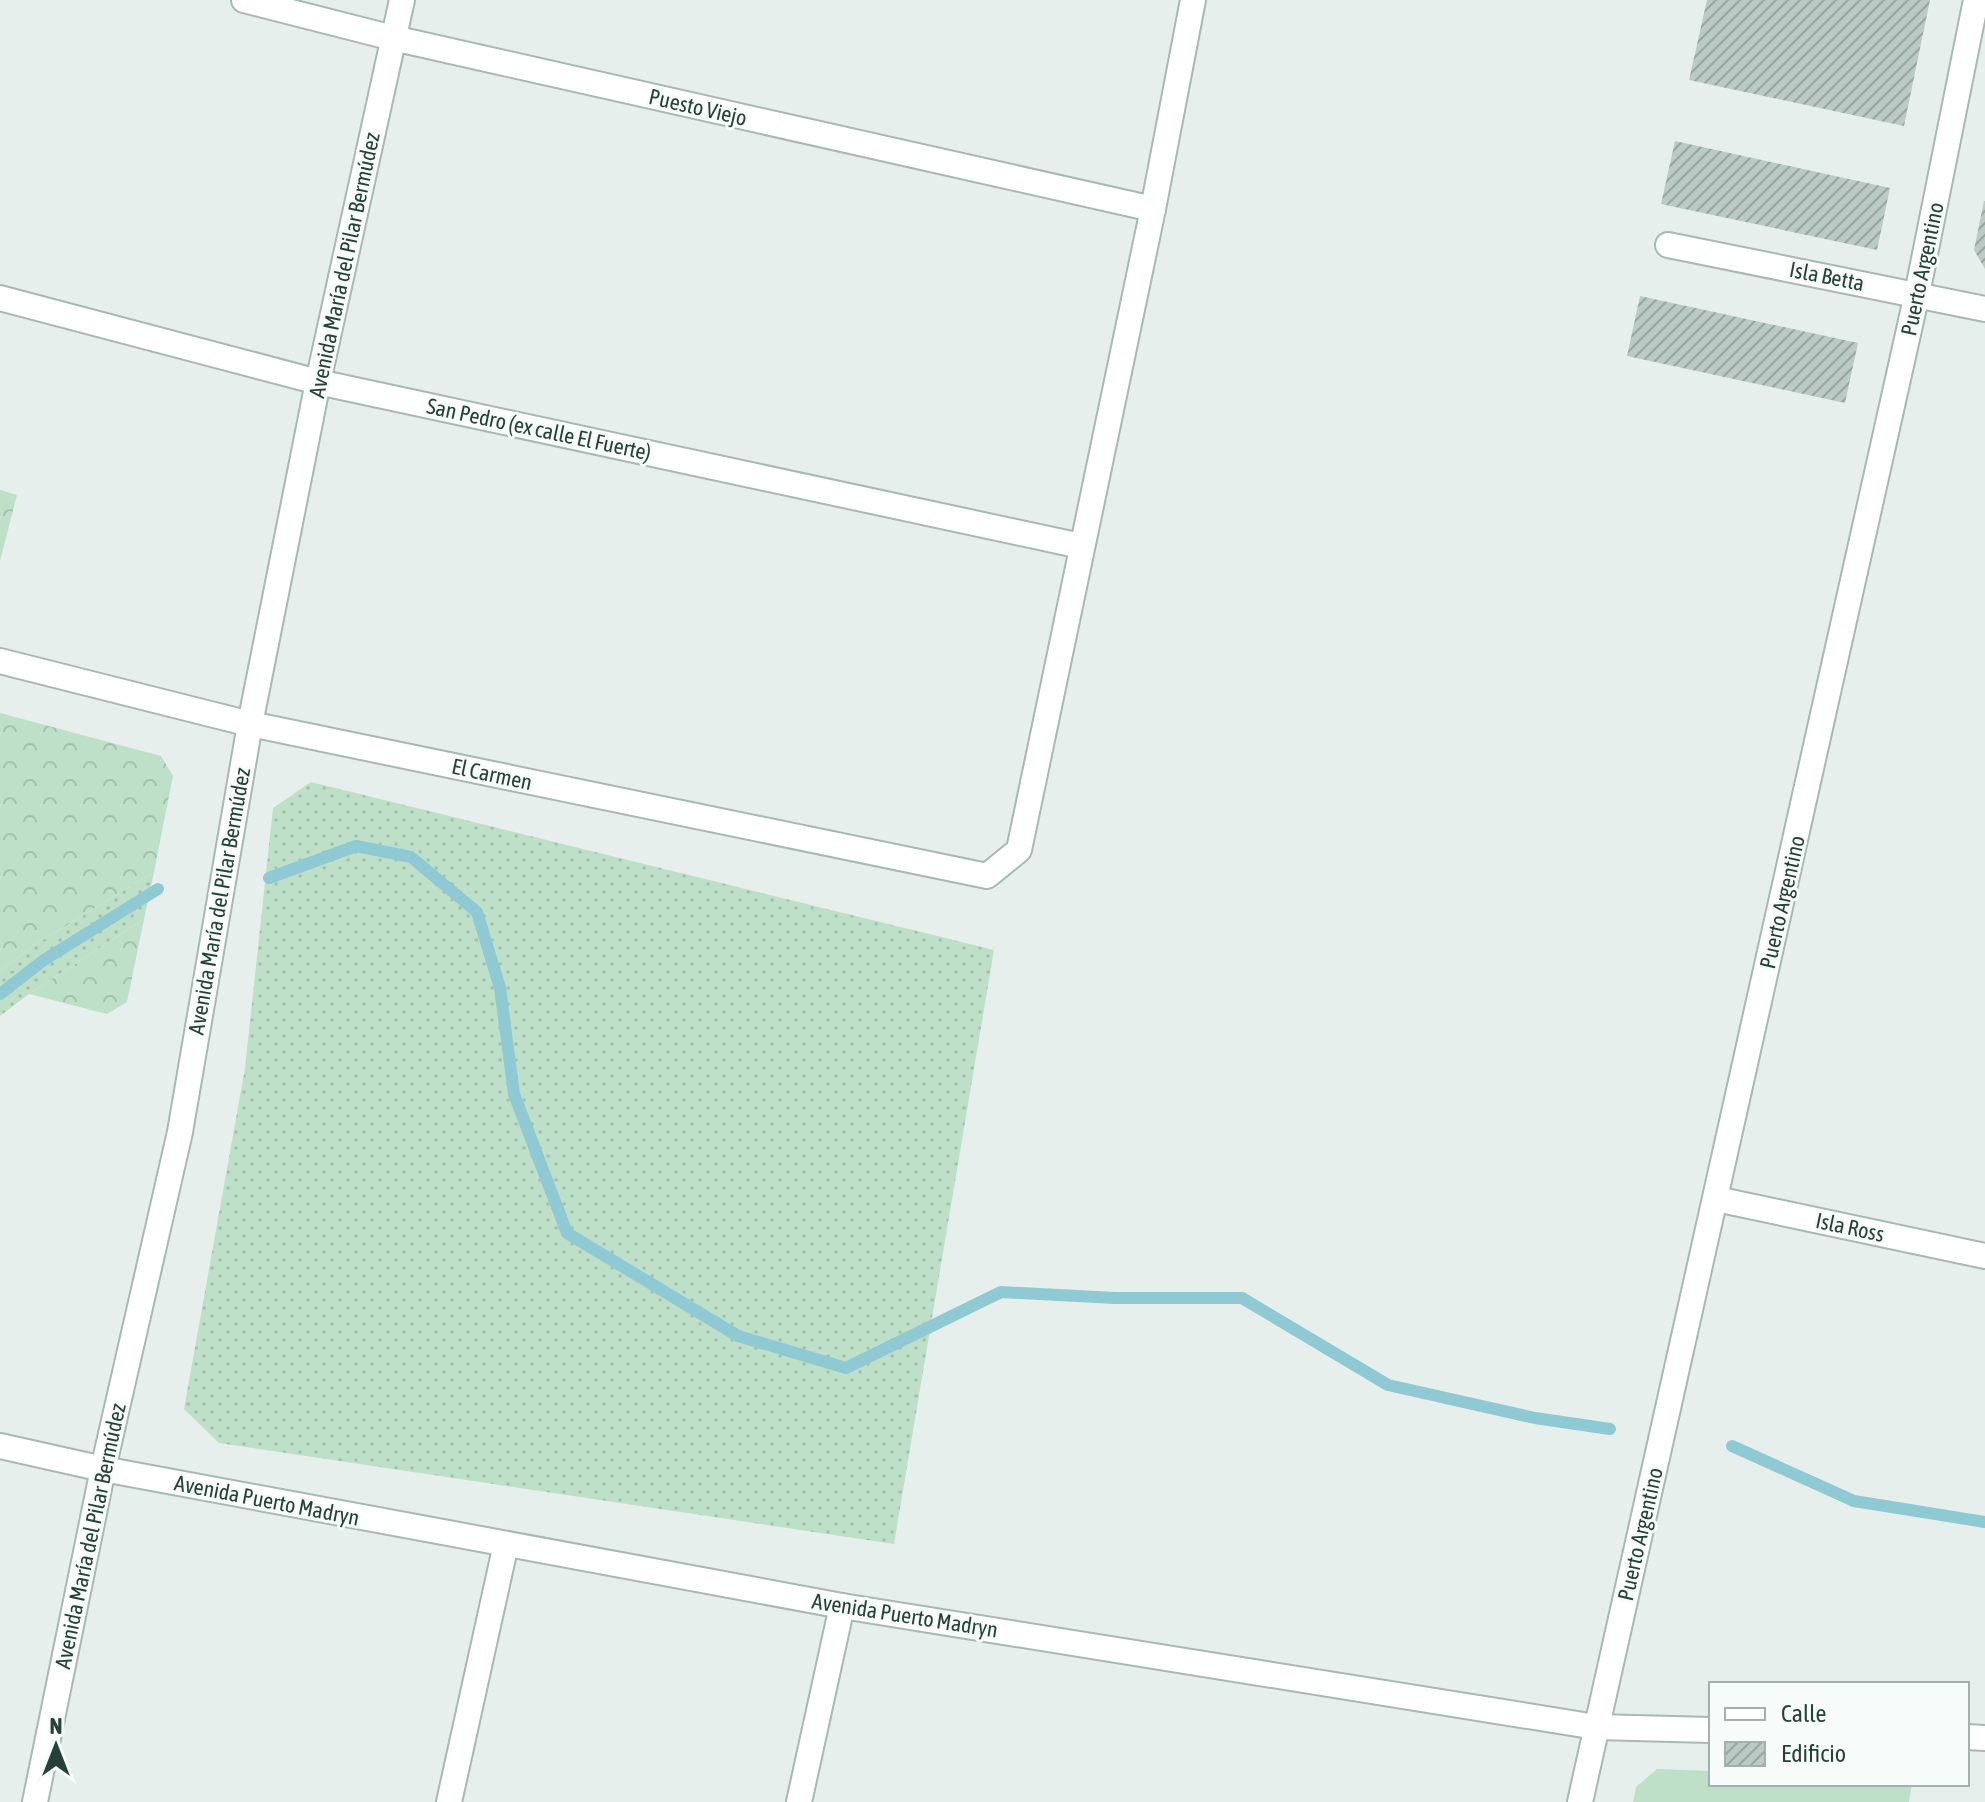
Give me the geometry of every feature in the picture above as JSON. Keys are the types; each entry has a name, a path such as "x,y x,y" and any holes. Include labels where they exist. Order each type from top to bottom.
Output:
{"street":[{"name":"Puesto Viejo","path":"244,0 393,38 1153,209"},
{"name":"Avenida María del Pilar Bermúdez","path":"35,1802 103,1469 180,1132 250,724 318,382 402,0"},
{"path":"1081,546 1153,209 1193,0"},
{"name":"Puerto Argentino","path":"1580,1802 1917,294 1976,0"},
{"name":"Isla Betta","path":"1668,245 1985,309"},
{"name":"San Pedro (ex calle El Fuerte)","path":"0,298 318,382 1081,546"},
{"name":"El Carmen","path":"0,661 250,724 987,876 1019,850 1081,546"},
{"name":"Isla Ross","path":"1716,1199 1985,1256"},
{"name":"Avenida Puerto Madryn","path":"0,1446 103,1469 842,1606 1596,1727 1709,1730"},
{"path":"449,1802 506,1544"},
{"path":"799,1802 842,1606"}],"green space":[{"path":"0,490 17,495 0,561"},
{"path":"0,713 161,756 173,776 154,872 36,944 0,971"},
{"path":"311,782 994,950 894,1544 219,1443 184,1409 245,1068 273,808"},
{"path":"154,872 144,919 0,1016 0,971 36,944"},
{"path":"144,919 127,1002 107,1014 29,994"},
{"path":"1657,1769 1709,1771 1709,1786 1912,1786 1909,1802 1633,1802 1636,1787"}],"building":[{"path":"1707,0 1930,0 1904,126 1689,80"},
{"path":"1675,141 1890,188 1877,250 1661,204"},
{"path":"1985,201 1985,269 1974,250"},
{"path":"1640,296 1858,343 1845,403 1627,356"}],"waterway":[{"path":"269,878 356,846 411,857 477,912 500,988 514,1094 567,1233 738,1336 846,1368 1001,1292 1115,1298 1242,1298 1388,1385 1535,1418 1610,1429"},
{"path":"0,994 44,960 158,889"},
{"path":"1732,1446 1854,1501 1985,1522"}]}
